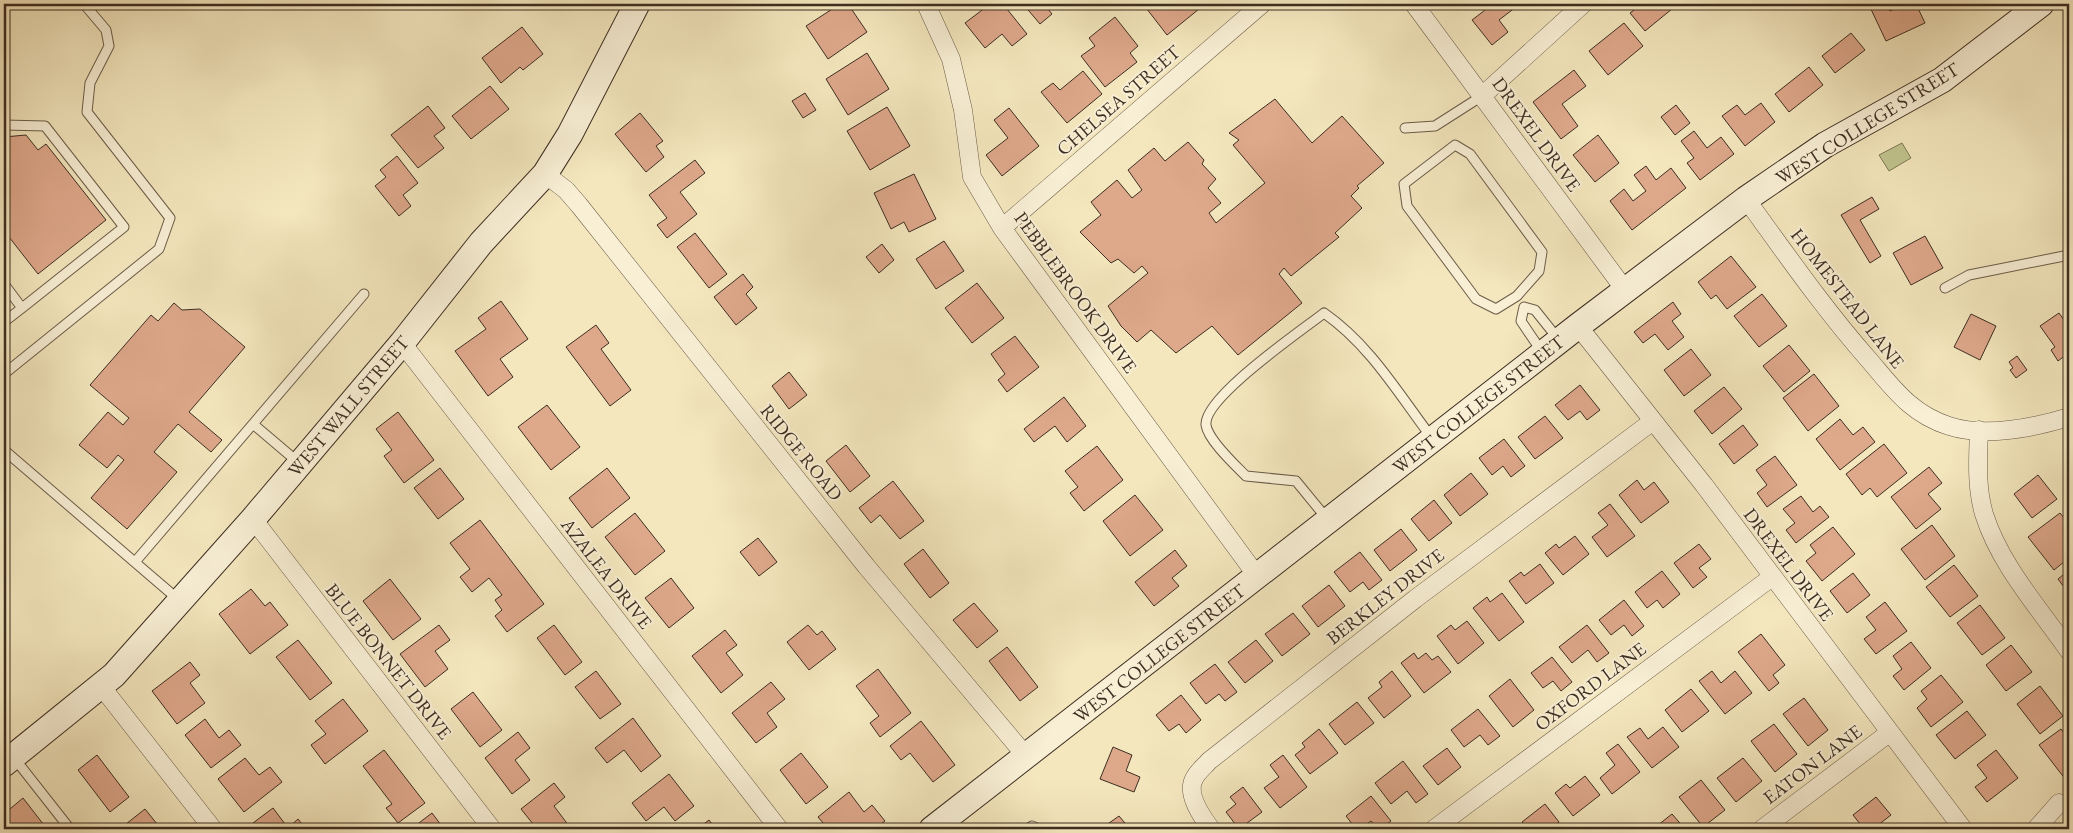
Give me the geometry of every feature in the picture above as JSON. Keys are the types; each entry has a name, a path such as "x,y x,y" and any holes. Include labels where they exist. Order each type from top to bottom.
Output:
{"street":[{"name":"WEST WALL STREET","path":"8,760 101,686 180,601 253,519 402,343 481,243 545,174 574,126 637,4"},
{"name":"CHELSEA STREET","path":"1002,228 1262,4"},
{"name":"DREXEL DRIVE","path":"1414,4 1625,290"},
{"path":"1482,96 1584,4"},
{"name":"WEST COLLEGE STREET","path":"932,829 1432,439 1746,199 1825,145 1942,80 2041,4"},
{"name":"PEBBLEBROOK DRIVE","path":"929,5 952,59 963,110 972,178 1002,228 1257,576"},
{"name":"RIDGE ROAD","path":"545,174 566,190 580,205 866,566 1026,756"},
{"name":"HOMESTEAD LANE","path":"1746,199 1837,325 1892,389 1913,408 1934,421 1951,427 1979,430 2029,428 2069,417"},
{"name":"DREXEL DRIVE","path":"1560,340 1654,421 1963,829"},
{"name":"AZALEA DRIVE","path":"402,343 779,829"},
{"name":"BERKLEY DRIVE","path":"1211,829 1196,804 1192,788 1194,779 1210,761 1415,599 1654,421"},
{"path":"1979,430 1978,472 1984,513 1999,551 2069,651"},
{"name":"BLUE BONNET DRIVE","path":"253,519 492,829"},
{"name":"OXFORD LANE","path":"1434,829 1772,577"},
{"path":"101,686 213,829"},
{"name":"EATON LANE","path":"1762,829 1889,733"},
{"path":"2036,829 2059,803"}],"lane":[{"path":"4,374 159,249 170,218 87,112 90,83 109,46 106,30 84,4"},
{"path":"1405,128 1435,126 1482,96"},
{"path":"4,125 45,126 124,227 4,322"},
{"path":"1455,145 1470,154 1542,252 1539,271 1517,296 1496,309 1476,299 1407,206 1404,184 1455,145"},
{"path":"1946,288 1969,275 2069,255"},
{"path":"4,284 22,308"},
{"path":"136,562 364,294"},
{"path":"1517,296 1524,307 1535,310 1560,340"},
{"path":"1524,307 1521,321 1560,340"},
{"path":"1328,520 1296,480 1246,476 1223,453 1206,427 1206,416 1230,386 1324,313 1347,329 1362,344 1432,439"},
{"path":"253,424 300,464"},
{"path":"4,450 180,601"},
{"path":"8,760 70,829"},
{"path":"1028,829 1032,826 1039,829"}],"green space":[{"path":"1902,143 1911,158 1889,171 1879,155"}],"building":[{"path":"840,4 848,4 867,32 828,59 806,26"},
{"path":"990,4 1003,4 1027,34 1012,46 1002,34 985,48 965,23"},
{"path":"1023,4 1044,4 1052,14 1040,24"},
{"path":"1143,4 1195,4 1199,9 1167,35"},
{"path":"1493,4 1520,4 1499,20 1508,32 1492,45 1472,20"},
{"path":"1642,4 1678,4 1645,31 1630,13"},
{"path":"1886,4 1890,11 1905,4 1916,4 1925,23 1886,41 1869,5"},
{"path":"1115,17 1138,46 1130,53 1137,62 1105,87 1081,56 1095,46 1089,38"},
{"path":"1624,23 1643,46 1608,75 1589,51"},
{"path":"522,27 543,54 523,70 520,67 501,83 482,58"},
{"path":"1851,33 1865,50 1835,73 1822,56"},
{"path":"867,53 889,89 848,115 826,79"},
{"path":"1809,67 1823,85 1789,112 1775,94"},
{"path":"1574,70 1586,86 1562,104 1578,126 1561,139 1533,102"},
{"path":"1083,71 1102,94 1067,123 1041,92 1053,83 1060,90"},
{"path":"490,86 509,109 471,139 452,116"},
{"path":"805,93 816,110 803,118 792,101"},
{"path":"1275,99 1312,143 1342,116 1384,163 1357,186 1359,188 1351,196 1362,208 1335,233 1339,237 1291,276 1284,268 1279,274 1302,303 1238,355 1212,326 1176,353 1151,330 1137,342 1121,326 1108,306 1148,273 1142,266 1134,273 1118,259 1111,263 1080,232 1101,215 1091,202 1117,180 1132,198 1142,190 1128,170 1154,148 1165,161 1188,142 1204,160 1202,164 1216,179 1208,188 1221,203 1209,213 1216,223 1265,183 1233,145 1239,140 1229,133"},
{"path":"1761,103 1775,122 1745,146 1722,116 1737,105 1745,115"},
{"path":"1676,105 1690,123 1675,135 1661,117"},
{"path":"428,106 445,128 434,136 444,148 418,168 391,135"},
{"path":"887,107 910,146 870,170 847,131"},
{"path":"1009,108 1039,146 1002,176 986,155 1008,138 994,120"},
{"path":"640,113 663,141 656,146 664,157 646,172 615,134"},
{"path":"1694,131 1707,148 1721,137 1734,154 1700,180 1687,163 1694,158 1681,141"},
{"path":"26,135 38,150 46,144 106,220 38,274 9,237 4,241 4,137"},
{"path":"1598,135 1619,163 1595,182 1573,155"},
{"path":"397,156 418,183 403,195 411,206 399,216 375,186 386,177 380,170"},
{"path":"695,160 705,173 680,192 697,214 667,238 657,225 667,218 649,195"},
{"path":"1646,166 1656,180 1671,168 1686,188 1632,230 1610,201 1624,189 1633,201 1646,191 1634,175"},
{"path":"914,174 936,219 909,232 904,222 891,229 874,193"},
{"path":"1872,197 1879,209 1860,220 1881,256 1870,263 1841,215"},
{"path":"695,233 727,274 709,288 677,247"},
{"path":"1925,236 1943,268 1911,285 1893,253"},
{"path":"944,241 964,271 936,289 916,259"},
{"path":"882,244 894,260 879,273 866,257"},
{"path":"1731,256 1756,287 1727,309 1716,295 1711,299 1698,282"},
{"path":"743,274 753,287 746,294 757,308 736,325 714,297"},
{"path":"977,283 1004,318 972,343 945,308"},
{"path":"1762,294 1787,326 1759,347 1734,316"},
{"path":"501,301 528,339 500,359 513,377 488,396 455,351 486,329 478,318"},
{"path":"1673,302 1681,314 1672,321 1684,337 1668,350 1655,334 1643,343 1634,332"},
{"path":"174,303 182,310 200,309 245,347 189,412 222,440 211,452 178,424 154,452 177,472 127,529 91,498 124,460 118,455 107,468 79,445 108,412 123,425 129,418 90,385 151,315 158,321"},
{"path":"2059,313 2069,327 2069,356 2067,354 2058,361 2051,350 2055,347 2040,326"},
{"path":"1971,314 1996,326 1980,360 1954,347"},
{"path":"596,325 609,343 601,349 631,390 610,406 566,347"},
{"path":"1015,336 1039,367 1007,392 998,380 1005,374 991,354"},
{"path":"1789,345 1810,371 1784,392 1763,366"},
{"path":"1691,349 1711,375 1684,396 1664,370"},
{"path":"2017,356 2027,370 2016,378 2010,370 2013,368 2009,362"},
{"path":"789,372 807,395 789,409 772,386"},
{"path":"1814,374 1839,406 1808,431 1783,398"},
{"path":"1580,385 1600,410 1587,420 1580,411 1568,420 1555,405"},
{"path":"1724,387 1742,409 1712,434 1694,411"},
{"path":"1064,397 1086,426 1067,442 1055,426 1034,442 1024,429"},
{"path":"547,405 580,447 551,470 518,427"},
{"path":"398,412 434,460 404,483 384,456 392,450 376,429"},
{"path":"1545,416 1563,438 1535,459 1518,437"},
{"path":"1840,419 1853,435 1863,427 1875,442 1840,470 1816,439"},
{"path":"1743,425 1758,445 1734,464 1719,444"},
{"path":"1504,439 1525,466 1511,477 1503,466 1492,475 1479,458"},
{"path":"1884,444 1907,473 1877,497 1870,488 1862,495 1846,474"},
{"path":"846,445 870,476 850,492 826,461"},
{"path":"1097,446 1123,480 1084,511 1070,493 1078,487 1065,471"},
{"path":"1775,456 1797,485 1767,507 1757,493 1767,485 1756,470"},
{"path":"1929,467 1942,483 1928,494 1941,509 1916,529 1891,497"},
{"path":"440,468 464,499 438,519 414,488"},
{"path":"607,468 630,498 592,528 569,498"},
{"path":"1471,473 1488,494 1460,516 1444,495"},
{"path":"2038,475 2057,499 2032,518 2014,494"},
{"path":"1637,480 1644,490 1654,482 1669,502 1641,523 1619,495"},
{"path":"893,481 924,521 900,539 880,515 871,523 859,508"},
{"path":"1135,495 1163,530 1130,556 1103,521"},
{"path":"1801,496 1813,512 1820,506 1829,517 1796,543 1786,530 1795,523 1783,509"},
{"path":"1434,500 1452,523 1429,541 1411,519"},
{"path":"1610,504 1635,536 1607,557 1592,537 1608,525 1598,513"},
{"path":"635,513 665,551 635,575 605,537"},
{"path":"2060,513 2069,524 2069,558 2054,570 2028,537"},
{"path":"480,520 544,604 507,632 495,616 502,610 495,600 502,595 489,578 472,592 460,577 470,569 450,543"},
{"path":"1932,525 1955,556 1925,580 1901,549"},
{"path":"1833,527 1855,554 1822,581 1806,561 1816,553 1810,545"},
{"path":"1401,529 1417,550 1390,571 1374,550"},
{"path":"1575,536 1589,554 1563,575 1545,553 1556,544 1559,548"},
{"path":"758,538 777,562 759,576 740,552"},
{"path":"1699,544 1711,559 1699,568 1707,577 1693,588 1674,563"},
{"path":"923,549 949,583 930,598 904,564"},
{"path":"1175,550 1187,566 1172,578 1179,586 1154,606 1135,582"},
{"path":"1360,552 1382,580 1369,590 1363,582 1350,592 1334,572"},
{"path":"1540,564 1554,583 1526,604 1509,581 1521,572 1524,576"},
{"path":"1954,565 1978,596 1950,617 1926,587"},
{"path":"2069,570 2069,594 2058,579"},
{"path":"1662,571 1680,594 1663,608 1657,600 1647,608 1635,592"},
{"path":"1853,573 1870,595 1847,613 1830,591"},
{"path":"671,578 694,608 669,628 645,598"},
{"path":"390,579 421,619 393,640 363,601"},
{"path":"1329,585 1345,606 1318,627 1302,606"},
{"path":"251,589 265,606 270,602 288,625 250,654 219,614"},
{"path":"1502,593 1524,622 1499,641 1473,608 1487,597 1490,602"},
{"path":"1624,600 1644,626 1632,636 1624,625 1611,635 1599,620"},
{"path":"1885,602 1907,631 1876,654 1864,639 1876,630 1866,617"},
{"path":"974,603 998,631 977,648 953,620"},
{"path":"1980,605 2005,638 1982,655 1957,623"},
{"path":"1293,613 1310,634 1282,656 1265,634"},
{"path":"1467,621 1484,643 1458,664 1437,636 1451,625 1455,630"},
{"path":"439,625 450,640 435,651 448,669 425,687 400,654"},
{"path":"554,625 582,662 565,675 537,638"},
{"path":"808,625 817,635 822,631 836,649 809,670 787,642"},
{"path":"1587,625 1609,653 1597,662 1588,650 1572,663 1559,647"},
{"path":"725,630 737,645 726,653 743,675 721,693 692,656"},
{"path":"1761,634 1785,665 1773,675 1779,683 1769,691 1738,652"},
{"path":"298,640 332,683 310,700 276,657"},
{"path":"1256,640 1273,661 1245,683 1228,662"},
{"path":"1911,642 1931,668 1904,690 1893,676 1902,669 1893,656"},
{"path":"2011,645 2032,672 2006,691 1986,665"},
{"path":"1007,647 1038,687 1020,701 989,661"},
{"path":"1414,653 1418,659 1426,653 1432,660 1438,656 1451,672 1424,693 1401,663"},
{"path":"1552,657 1572,682 1561,691 1553,681 1543,688 1531,673"},
{"path":"190,662 200,675 190,683 205,703 177,724 152,691"},
{"path":"1215,664 1237,692 1225,701 1219,694 1206,704 1190,683"},
{"path":"878,669 911,713 880,737 870,723 879,716 856,686"},
{"path":"596,671 621,704 600,719 575,687"},
{"path":"1392,671 1411,696 1384,718 1368,698 1382,687 1379,682"},
{"path":"1712,671 1721,683 1735,671 1752,693 1725,714 1699,681"},
{"path":"1941,675 1963,702 1931,727 1917,708 1927,699 1921,691"},
{"path":"1510,679 1534,710 1513,727 1489,696"},
{"path":"771,682 785,699 767,713 777,727 756,743 732,713"},
{"path":"2040,686 2063,716 2040,734 2017,704"},
{"path":"1691,689 1709,711 1682,732 1665,710"},
{"path":"473,692 502,730 480,747 451,709"},
{"path":"1181,695 1201,720 1186,733 1179,724 1169,731 1156,715"},
{"path":"1804,698 1828,730 1808,746 1783,714"},
{"path":"343,699 368,731 325,764 311,745 326,734 315,721"},
{"path":"1357,702 1374,723 1345,745 1329,724"},
{"path":"1478,709 1500,736 1488,745 1480,735 1464,747 1451,730"},
{"path":"1967,711 1986,735 1955,759 1936,735"},
{"path":"633,718 661,756 641,772 624,750 607,763 595,748"},
{"path":"205,719 219,738 229,730 241,745 211,768 185,735"},
{"path":"921,721 955,765 933,782 910,753 901,760 890,746"},
{"path":"1774,724 1797,754 1775,772 1751,741"},
{"path":"1663,727 1679,747 1652,768 1627,737 1640,728 1648,739"},
{"path":"1319,729 1338,753 1310,774 1295,755 1305,747 1302,743"},
{"path":"2061,729 2069,740 2069,784 2039,745"},
{"path":"518,732 530,748 515,760 530,780 512,794 485,758"},
{"path":"1618,744 1640,772 1612,794 1600,778 1615,765 1606,753"},
{"path":"1113,747 1132,755 1126,771 1140,777 1134,792 1100,779"},
{"path":"1447,748 1461,767 1438,785 1423,766"},
{"path":"384,750 425,803 398,823 386,808 392,804 363,766"},
{"path":"1996,750 2018,778 1987,802 1975,787 1987,778 1977,765"},
{"path":"801,753 828,787 806,804 780,770"},
{"path":"97,755 129,797 110,812 78,770"},
{"path":"1283,755 1307,787 1280,808 1264,788 1279,777 1270,765"},
{"path":"245,758 259,775 270,767 282,782 244,812 218,779"},
{"path":"1743,758 1762,781 1736,802 1717,778"},
{"path":"1403,761 1428,794 1416,803 1407,791 1391,804 1375,783"},
{"path":"669,774 694,806 675,821 664,807 646,821 632,803"},
{"path":"1585,776 1600,795 1573,816 1555,793 1566,784 1570,788"},
{"path":"1701,780 1725,810 1703,827 1679,797"},
{"path":"554,783 565,797 554,806 569,826 564,829 537,829 521,809"},
{"path":"1243,787 1262,812 1239,829 1226,812 1236,804 1230,797"},
{"path":"849,792 864,812 872,805 885,821 874,829 828,829 818,817"},
{"path":"1371,796 1391,821 1381,829 1377,829 1371,821 1360,829 1356,829 1346,816"},
{"path":"1876,797 1891,815 1873,829 1864,829 1853,815"},
{"path":"23,798 47,829 4,829 4,814"},
{"path":"1545,804 1559,822 1550,829 1528,829 1522,822"},
{"path":"273,808 288,828 298,819 306,829 258,829 253,823"},
{"path":"145,809 161,829 130,829 126,824"},
{"path":"432,813 444,829 411,829"},
{"path":"1672,814 1685,829 1653,829"},
{"path":"1119,816 1130,829 1102,828"},
{"path":"709,820 716,829 697,829"}]}
